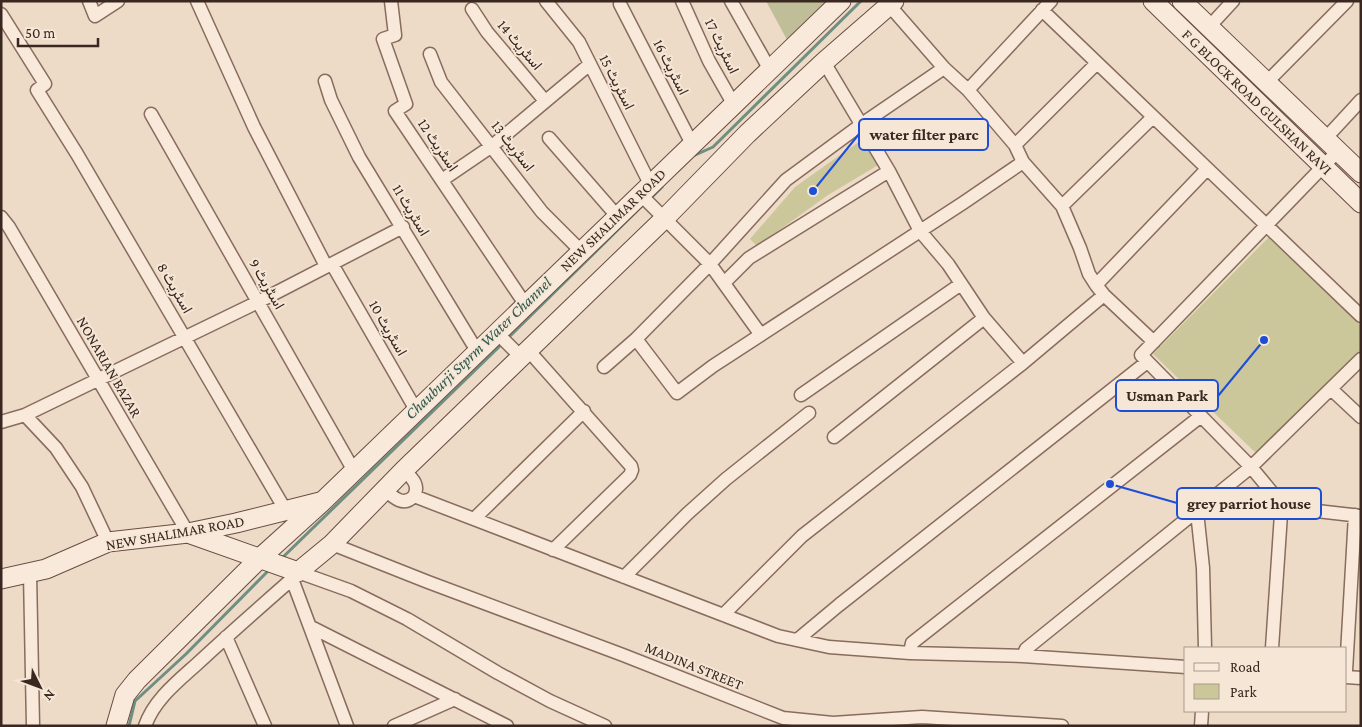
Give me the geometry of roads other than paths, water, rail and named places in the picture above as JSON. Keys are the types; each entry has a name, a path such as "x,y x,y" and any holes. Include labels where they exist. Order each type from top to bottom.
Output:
{"street":[{"path":"89,1 96,16 118,1"},
{"name":"اسٹریٹ 10","path":"197,1 254,127 329,265 416,410"},
{"name":"اسٹریٹ 12","path":"392,1 395,35 383,39 406,104 395,112 525,304"},
{"name":"اسٹریٹ 15","path":"546,1 579,42 645,192"},
{"name":"اسٹریٹ 17","path":"682,1 709,61 734,105"},
{"path":"731,1 770,70"},
{"name":"NEW SHALIMAR ROAD","path":"116,726 125,695 137,680 263,561 477,351 499,334 525,304 617,216 645,192 692,144 841,1"},
{"name":"F G BLOCK ROAD GULSHAN RAVI","path":"1153,1 1361,203"},
{"name":"F G BLOCK ROAD GULSHAN RAVI","path":"1182,1 1361,173"},
{"path":"1209,27 1233,1"},
{"path":"1266,83 1347,1"},
{"path":"145,726 155,706 294,574 332,544 521,352 662,215 824,62 892,3 944,68 968,90 1015,145 1023,162 1062,206 1080,248 1088,274 1096,285 1104,295 1154,342"},
{"name":"اسٹریٹ 16","path":"620,4 692,144"},
{"path":"968,90 1047,6 1097,63 1361,316"},
{"name":"اسٹریٹ 14","path":"472,9 487,32 546,101"},
{"name":"اسٹریٹ 8","path":"1,14 43,82 44,86 37,90 77,154 286,511"},
{"name":"اسٹریٹ 13","path":"430,54 441,82 542,212 580,251"},
{"path":"824,62 889,170 920,231 942,258 984,318 1023,363"},
{"path":"1015,145 1097,63"},
{"path":"442,180 492,146 590,64"},
{"path":"604,367 636,339 710,264 786,180 862,124 944,68"},
{"name":"اسٹریٹ 11","path":"325,81 331,100 359,157 477,351"},
{"path":"1347,657 1358,516 1308,510 1275,496 1251,467 1141,355 1324,166 1332,145 1361,100"},
{"name":"اسٹریٹ 9","path":"152,114 354,471"},
{"path":"1062,206 1153,117"},
{"path":"549,138 617,216"},
{"path":"636,339 677,393 713,366 1023,162"},
{"path":"1096,285 1207,168"},
{"path":"724,283 749,258 889,170"},
{"path":"645,192 662,215 710,264 761,335"},
{"name":"NONARIAN BAZAR","path":"1,217 9,227 188,533"},
{"path":"1,422 25,415 184,338 402,227"},
{"path":"801,395 961,284"},
{"path":"724,615 802,536 866,488 924,439 1023,363 1104,295"},
{"path":"834,437 984,318"},
{"path":"499,334 521,352 584,412 631,466 630,475 553,550"},
{"path":"1023,656 1026,649 1251,467 1361,359"},
{"path":"797,640 854,592 1147,362"},
{"path":"1331,389 1361,417"},
{"path":"474,519 584,412"},
{"path":"624,577 687,514 809,413"},
{"path":"25,415 56,448 82,487 108,542"},
{"path":"910,653 912,643 1201,416"},
{"path":"385,490 400,501 405,502 414,496 417,488 416,483 404,470"},
{"path":"414,496 778,636 830,647 910,653 1023,656 1184,667"},
{"path":"1272,647 1282,499"},
{"name":"NEW SHALIMAR ROAD","path":"1,579 46,569 108,542 188,533 322,502"},
{"path":"1194,513 1198,521 1203,568 1204,647"},
{"path":"188,533 294,574 351,591 408,619 498,674 550,701 603,725"},
{"name":"MADINA STREET","path":"332,544 428,582 623,654 783,718 833,723 922,717 1062,726"},
{"path":"30,572 33,726"},
{"path":"294,574 347,726"},
{"path":"311,627 507,726"},
{"path":"226,637 265,726"},
{"path":"1347,677 1361,678"},
{"path":"394,726 455,699"},
{"path":"1201,726 1202,712"}],"waterway":[{"name":"Chauburji Stprm Water Channel","path":"693,156 713,147 861,1"},
{"name":"Chauburji Stprm Water Channel","path":"649,200 662,187"},
{"name":"Chauburji Stprm Water Channel","path":"508,338 644,204"},
{"name":"Chauburji Stprm Water Channel","path":"280,560 503,343"},
{"name":"Chauburji Stprm Water Channel","path":"129,726 135,701 186,654 270,569"}],"place":[{"name":"water filter parc","path":"813,191"},
{"name":"Usman Park","path":"1264,340"},
{"name":"grey parriot house","path":"1110,484"}]}
